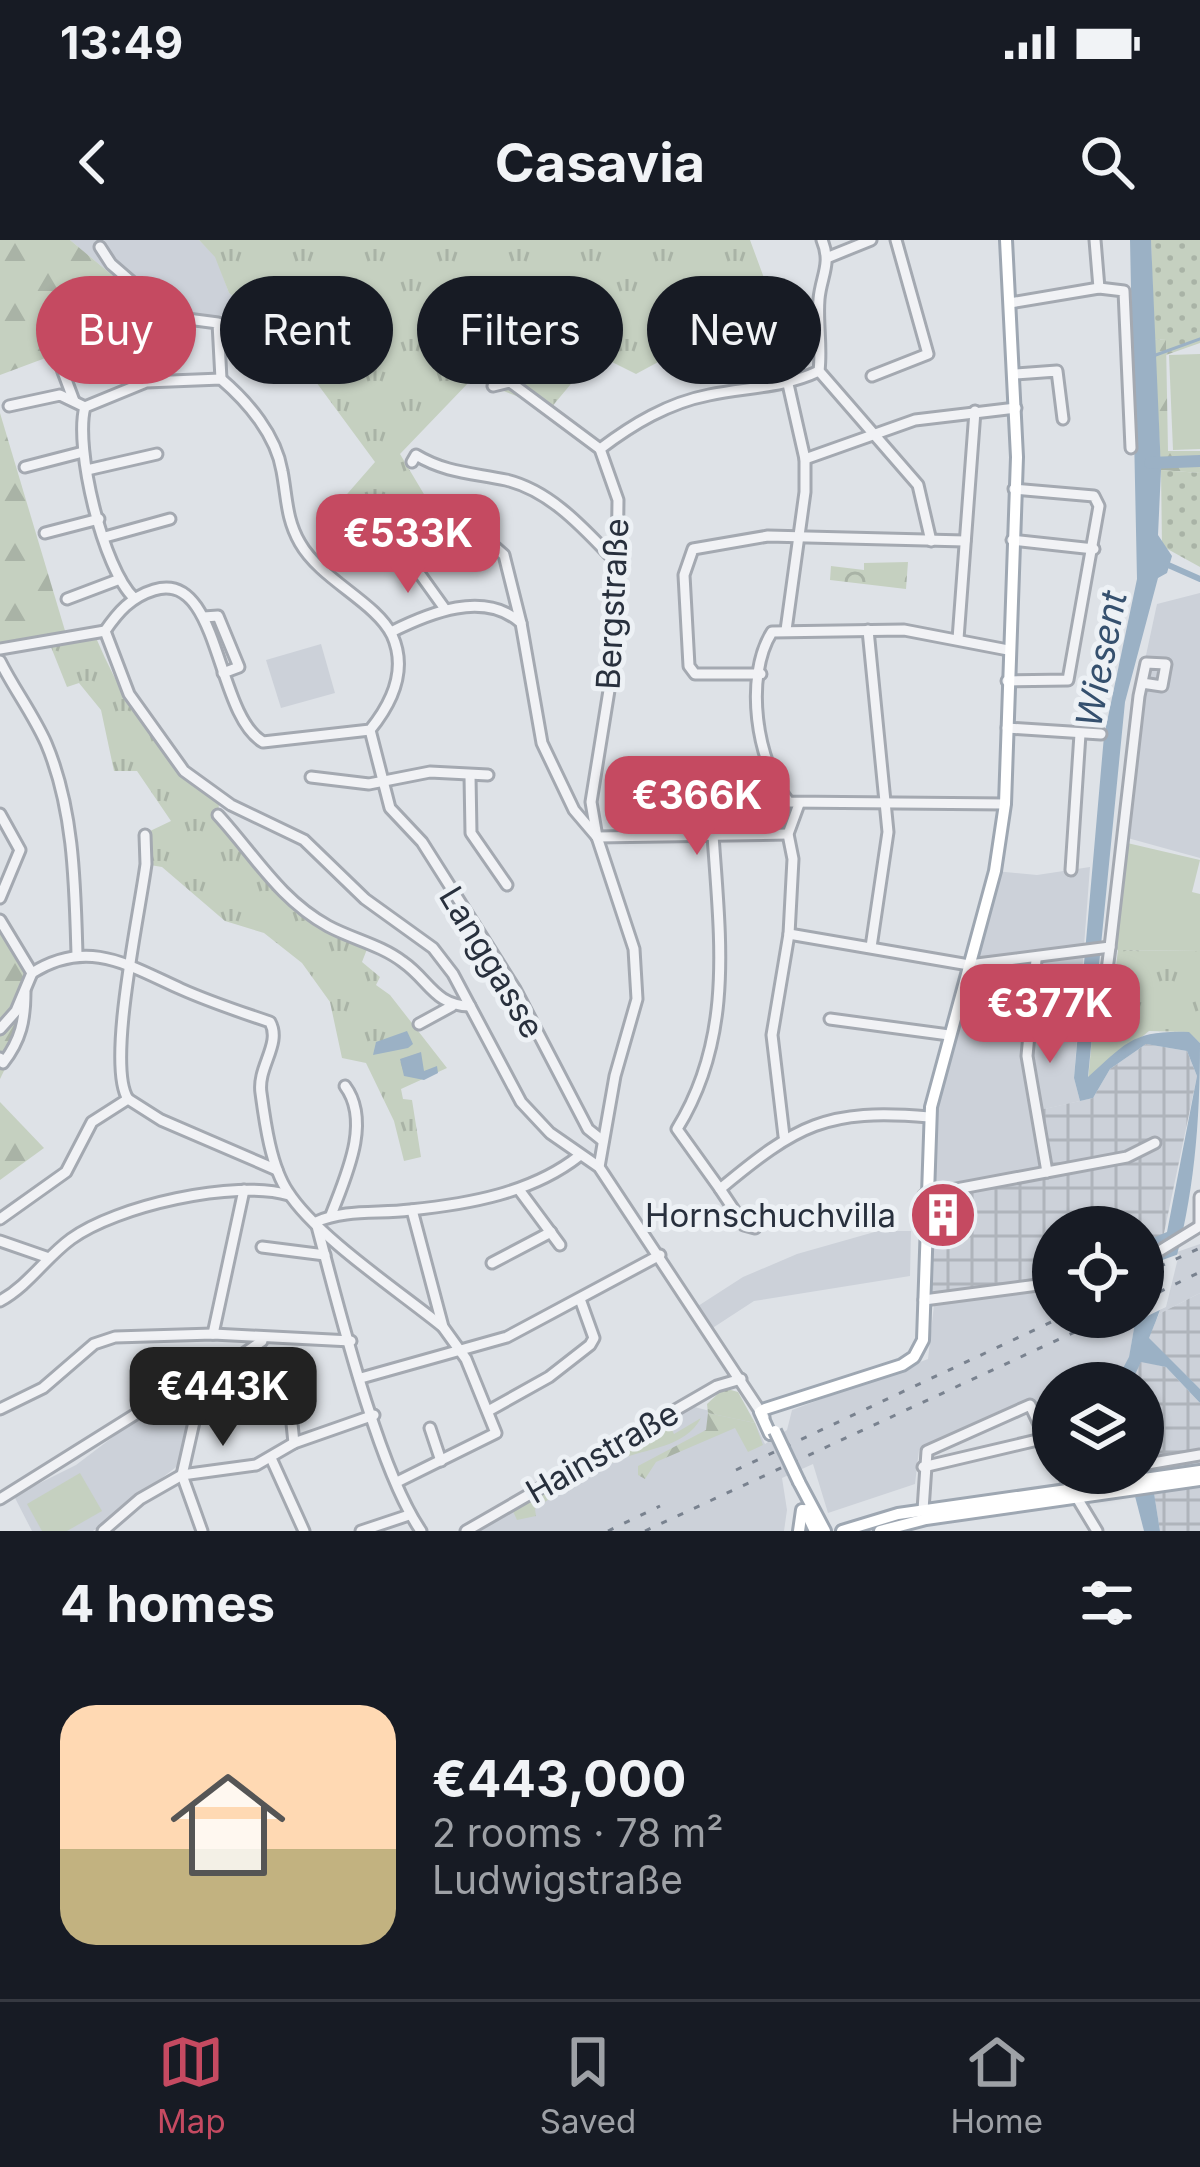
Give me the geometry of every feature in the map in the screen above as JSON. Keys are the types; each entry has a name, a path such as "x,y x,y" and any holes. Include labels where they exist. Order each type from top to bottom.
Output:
{"main road":[{"path":"816,1521 760,1412 910,1360 923,1340 929,1117 995,871 1005,804 1016,408 1016,302 1006,240"},
{"path":"772,1432 775,1417 787,1402"},
{"path":"1164,1481 1200,1476"},
{"path":"799,1531 816,1521 847,1529 1075,1494"},
{"path":"880,1531 925,1520"}],"street":[{"path":"821,291 829,257 822,240"},
{"path":"829,257 871,240"},
{"path":"872,376 928,355 896,240"},
{"path":"1095,240 1099,288"},
{"path":"9,406 60,395 79,404 146,382 220,379 218,323 172,316 112,264 100,247"},
{"path":"1016,302 1099,288 1124,291 1131,448"},
{"path":"821,313 821,356"},
{"path":"1015,374 1057,371 1063,419"},
{"path":"821,373 917,485 931,541"},
{"path":"494,386 510,382 600,449 633,423 681,403 788,384 805,459 802,538 786,630"},
{"path":"70,384 79,404 83,452 99,519 120,579 134,598"},
{"path":"0,650 105,631 134,598 171,586 194,600 240,718 263,742 370,730 388,708 398,677 391,632 319,569 299,542 286,512 283,475 272,442 224,384"},
{"path":"805,459 873,432 975,411 1016,408"},
{"path":"958,639 975,411"},
{"name":"Bergstraße","path":"598,1167 638,981 624,912 597,837 591,775 616,647 619,500 600,449"},
{"path":"25,467 83,452"},
{"path":"87,470 157,454"},
{"path":"412,462 416,455 440,469 509,481 541,495 579,523 617,563"},
{"path":"1007,681 1068,680 1099,506 1094,496 1014,489"},
{"path":"45,533 99,519"},
{"path":"105,537 170,519"},
{"path":"480,533 504,555 510,607 521,623 536,728 574,810 597,837 788,834"},
{"path":"761,674 695,674 688,666 682,608 688,558 702,543 731,538 965,541"},
{"path":"1012,540 1094,549"},
{"path":"407,556 446,609"},
{"path":"67,599 120,579"},
{"path":"391,632 446,609 510,607"},
{"path":"204,617 218,616 239,667 223,674"},
{"path":"784,1136 772,1035 789,934 793,860 788,834 794,803 763,750 765,643 772,632 786,630 868,630 958,639 1008,650"},
{"path":"868,630 887,803 886,861 871,947"},
{"path":"105,631 129,694 184,771 232,806 281,826 316,849 365,899 433,948 521,1102 578,1156 598,1167 760,1412"},
{"path":"0,661 40,730 57,777 72,848 76,955"},
{"path":"1108,970 1107,947 1142,683"},
{"path":"1007,728 1101,734"},
{"name":"Langgasse","path":"370,730 390,808 422,842 515,989 588,1129 602,1141"},
{"path":"1070,870 1080,734"},
{"path":"311,777 382,784 430,772 488,775"},
{"path":"470,776 472,833 507,885"},
{"path":"794,803 1005,804"},
{"path":"0,814 20,850 0,898"},
{"path":"218,815 256,856 272,885 326,925 405,962 452,1006"},
{"path":"145,835 133,965 119,1048 128,1099 161,1120 277,1170"},
{"path":"713,836 722,980 712,1055 699,1094 677,1129 744,1225 755,1228"},
{"path":"0,920 32,973"},
{"path":"789,934 969,965 1036,960 1107,947"},
{"path":"0,1028 32,973 76,955 133,965 274,1026 260,1083 277,1170 289,1195 443,1327 490,1409 496,1432 399,1480"},
{"path":"1036,960 1027,1056 1047,1172"},
{"path":"0,1058 3,1063 16,1046 25,1017 25,992"},
{"path":"418,1024 452,1006 470,1006"},
{"path":"830,1019 949,1035"},
{"path":"331,1215 355,1141 355,1105 344,1086"},
{"path":"0,1219 66,1172 92,1122 128,1099"},
{"path":"720,1189 784,1136 849,1114 929,1117"},
{"path":"924,1195 1127,1157 1155,1143"},
{"path":"316,1222 331,1215 412,1210 520,1191 553,1176 578,1156"},
{"path":"0,1301 25,1285 75,1236 146,1208 188,1195 244,1190 289,1195"},
{"path":"213,1334 244,1190"},
{"path":"520,1191 560,1245"},
{"path":"1164,1250 1200,1225 1200,1197"},
{"path":"412,1210 443,1327"},
{"path":"316,1222 361,1378 409,1515 422,1531"},
{"path":"492,1263 551,1232"},
{"path":"0,1241 49,1258"},
{"path":"262,1246 325,1256"},
{"path":"361,1378 507,1337 580,1299 616,1274 660,1255"},
{"path":"924,1300 1032,1286"},
{"path":"490,1409 549,1377 590,1346 594,1338 580,1299"},
{"path":"0,1409 43,1388 103,1340 213,1334 262,1341 351,1342"},
{"path":"0,1499 146,1407 203,1382 262,1341"},
{"name":"Hainstraße","path":"466,1531 717,1386 741,1379"},
{"path":"202,1531 182,1475 203,1382"},
{"path":"288,1385 294,1444"},
{"path":"925,1520 927,1451 1030,1406 1032,1410"},
{"path":"103,1531 182,1475 245,1468 374,1415"},
{"path":"430,1427 441,1461"},
{"path":"923,1467 1032,1441"},
{"path":"1164,1461 1200,1455"},
{"path":"271,1457 304,1531"},
{"path":"1075,1494 1097,1531"},
{"path":"361,1531 409,1515"}],"shaded area":[{"path":"70,240 199,240 216,257 223,276 220,317 210,326 196,324 196,276 113,276"},
{"path":"1200,593 1200,858 1124,837 1136,702 1157,604"},
{"path":"321,644 335,693 281,708 266,660"},
{"path":"1090,867 1074,1078 1080,1101 1036,1111 1046,1169 924,1195 928,1113 995,871 1037,875"},
{"path":"1146,1044 1187,1051 1197,1076 1164,1233 1164,1206 1032,1206 1032,1291 934,1305 924,1195 1046,1170 1035,1111 1093,1098 1110,1069"},
{"path":"878,1231 911,1231 910,1276 754,1301 711,1329 698,1306 743,1277 797,1254"},
{"path":"1200,1244 1200,1293 1164,1311 1164,1294 1174,1253"},
{"path":"1032,1291 1032,1338 1132,1338 1129,1358 1127,1362 1032,1362 1032,1413 1026,1400 919,1450 915,1484 828,1513 813,1464 782,1478 787,1510 784,1531 470,1531 691,1406 755,1423 765,1444 787,1430 792,1410 928,1359 934,1305"},
{"path":"1200,1293 1200,1389 1148,1339 1164,1338 1164,1311"},
{"path":"1164,1367 1200,1403 1200,1531 1160,1531 1154,1494 1164,1494"},
{"path":"191,1393 180,1464 93,1531 32,1531 14,1496 76,1465 138,1418"}],"green space":[{"path":"0,240 70,240 113,276 36,276 36,362 0,375"},
{"path":"199,240 750,240 763,276 647,276 647,368 636,374 623,368 623,276 417,276 417,384 467,384 400,454 443,526 430,539 391,553 341,501 375,462 318,384 393,384 393,276 222,276 215,257"},
{"path":"1151,240 1200,240 1200,343 1166,355 1166,340 1154,339"},
{"path":"1154,339 1166,340 1168,451 1200,451 1200,473 1161,470"},
{"path":"1200,354 1200,449 1173,450 1169,355"},
{"path":"485,384 571,384 550,409"},
{"path":"0,413 66,634 0,649"},
{"path":"1161,470 1200,473 1200,567 1162,546"},
{"path":"908,562 906,589 830,580 831,566 864,570 864,563"},
{"path":"97,640 120,687 162,751 219,804 218,813 283,891 319,919 369,944 362,962 380,977 376,985 390,995 447,1068 401,1089 403,1099 412,1100 421,1157 404,1161 394,1121 366,1063 342,1058 330,1002 302,963 264,933 225,921 162,867 150,865 148,832 171,821 137,771 114,771 101,710 79,683 67,687 49,642"},
{"path":"1123,842 1200,860 1192,892 1200,894 1200,951 1111,950"},
{"path":"0,925 29,974 19,1040 0,1079"},
{"path":"1118,950 1200,951 1200,1043 1188,1032 1149,1031 1088,1081 1098,975 1115,974"},
{"path":"0,1102 44,1148 0,1180"},
{"path":"724,1388 738,1392 755,1423 708,1413 707,1404"},
{"path":"708,1413 755,1423 763,1445 748,1452 735,1428 656,1462 645,1479 638,1475 638,1466 706,1430"},
{"path":"701,1418 685,1436 607,1465 535,1509 536,1516 517,1520 511,1507 667,1420 674,1434"},
{"path":"80,1473 102,1511 67,1531 42,1531 27,1504"}],"water":[{"path":"1130,240 1151,240 1161,470 1158,535 1172,556 1167,573 1158,578 1125,702 1088,1077 1142,1036 1189,1032 1200,1043 1190,1193 1164,1299 1164,1233 1197,1076 1187,1051 1146,1044 1110,1069 1093,1098 1080,1101 1074,1078 1104,736 1137,579"},
{"path":"407,1031 413,1044 408,1048 373,1055 376,1042"},
{"path":"421,1052 424,1071 437,1066 438,1073 424,1080 404,1076 400,1059"},
{"path":"1132,1338 1149,1338 1200,1389 1200,1403 1164,1362 1126,1362"},
{"path":"1134,1494 1154,1494 1160,1531 1144,1531"}],"pier":[{"path":"1179,1254 1164,1308 1164,1259"}],"waterway":[{"path":"1153,356 1200,339"},
{"path":"1150,463 1200,461"},
{"path":"1166,564 1200,579"}],"railway":[{"path":"1164,1264 1200,1248"},
{"path":"1164,1290 1200,1272"},
{"path":"736,1470 1032,1331"},
{"path":"645,1531 1062,1338"},
{"path":"608,1531 660,1506"}],"place":[{"name":"Hornschuchvilla","path":"943,1215"}],"water label":[{"name":"Wiesent","path":"1101,659"}]}
